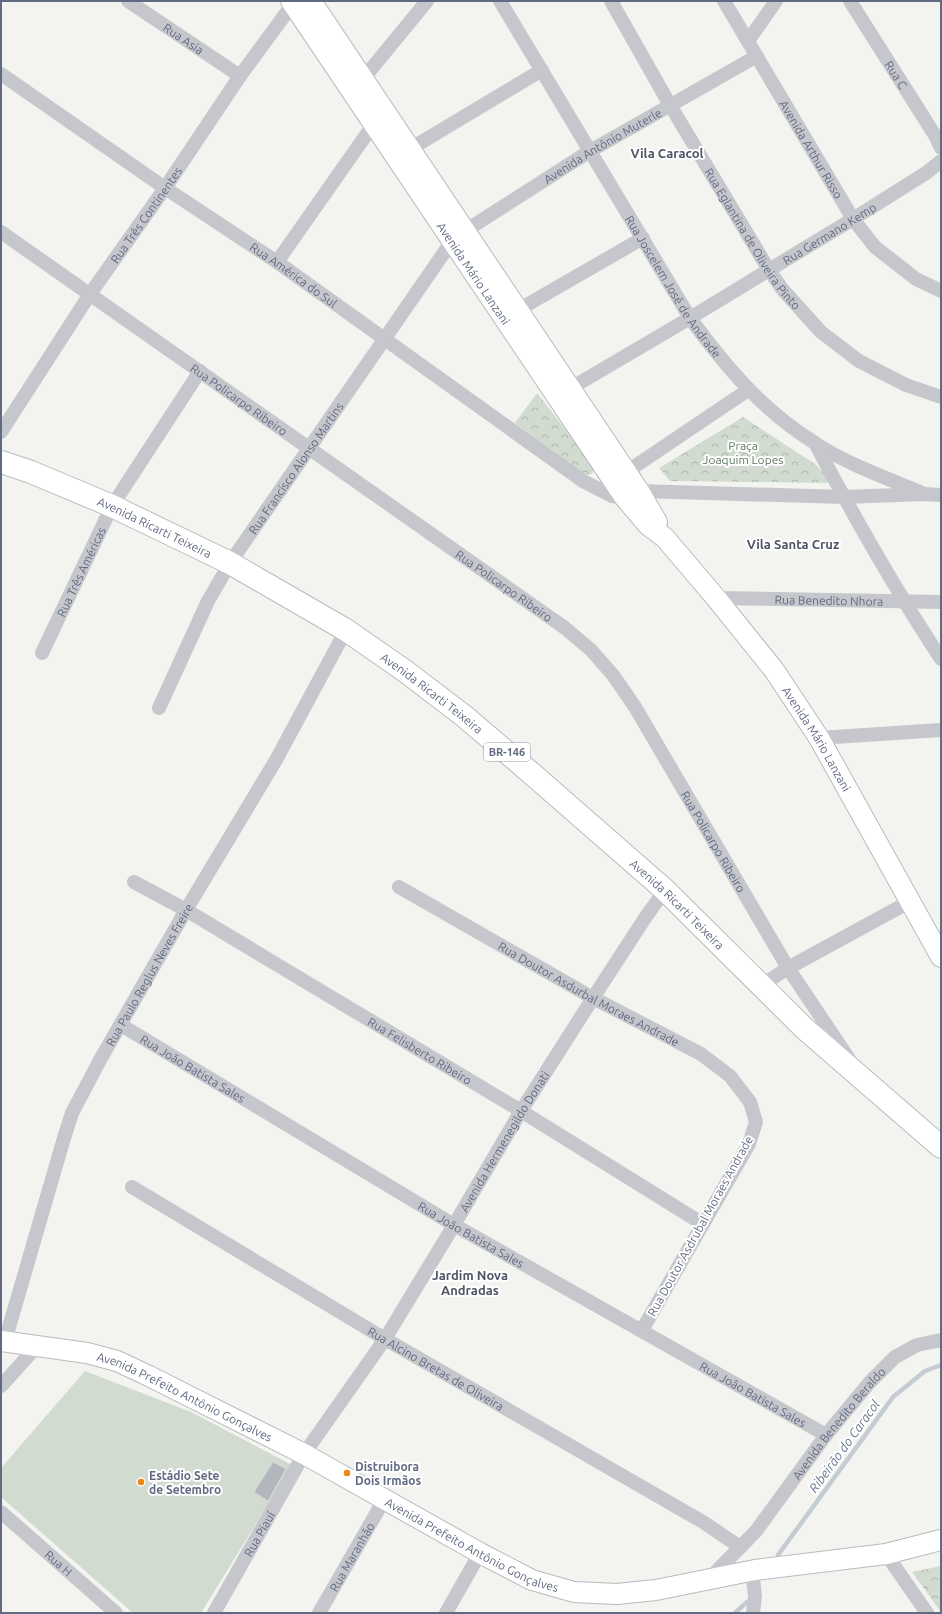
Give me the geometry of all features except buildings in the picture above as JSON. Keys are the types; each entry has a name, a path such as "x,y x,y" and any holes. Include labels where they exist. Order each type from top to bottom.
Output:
{"main road":[{"name":"Avenida Ricarti Teixeira","path":"1,462 31,472 112,506 230,563 346,630 405,671 464,716 665,890 805,1029 941,1147"}],"street":[{"name":"Rua Asia","path":"128,1 240,76"},
{"path":"363,79 427,1"},
{"name":"Rua Joscelem José de Andrade","path":"500,1 690,318 716,354 748,390 784,421 815,443 862,468 924,494"},
{"name":"Rua Eglantina de Oliveira Pinto","path":"611,1 670,105 769,270 783,290 821,332 859,361 906,385 941,397"},
{"name":"Avenida Arthur Risso","path":"724,1 853,219 876,248 916,279 941,291"},
{"path":"748,41 776,1"},
{"name":"Rua C","path":"850,1 936,137 941,148"},
{"name":"Rua Três Continentes","path":"1,432 90,294 165,188 240,76 297,2"},
{"name":"Avenida Mário Lanzani","path":"297,2 363,79 379,117 410,149 458,236 518,310 571,388 620,477"},
{"name":"Avenida Mário Lanzani","path":"297,2 379,117 632,494 665,538 774,670 819,738 941,958"},
{"name":"Avenida Antônio Muterle","path":"458,236 590,151 756,56"},
{"path":"410,149 542,70"},
{"name":"Rua América do Sul","path":"1,74 165,188 277,262 384,338 513,433 583,481 608,495 632,494"},
{"path":"277,262 379,117"},
{"name":"Rua Germano Kemp","path":"571,388 853,219 926,173 941,161"},
{"name":"Rua Policarpo Ribeiro","path":"1,232 565,628 591,650 613,675 635,707 788,968 862,1077"},
{"name":"Rua Francisco Alonso Martins","path":"159,708 208,601 230,563 384,338 458,236"},
{"path":"518,310 643,238"},
{"name":"Rua Três Américas","path":"42,653 112,506 200,371"},
{"path":"583,481 620,477 748,390"},
{"path":"815,443 844,497 904,601 941,658"},
{"path":"632,494 844,497 924,494 941,495"},
{"name":"Rua Benedito Nhora","path":"716,598 941,602"},
{"name":"Rua Paulo Reglus Neves Freire","path":"3,1341 72,1113 100,1060 186,910 276,760 346,630"},
{"path":"819,738 941,730"},
{"name":"Rua Felisberto Ribeiro","path":"134,882 186,910 521,1111 703,1224"},
{"name":"Rua Doutor Asdurbal Moraes Andrade","path":"399,887 593,998 701,1054 730,1076 750,1102 756,1122"},
{"name":"Avenida Hermenegildo Donati","path":"304,1454 385,1339 521,1111 645,918 665,890"},
{"path":"762,985 788,968 909,902"},
{"name":"Rua João Batista Sales","path":"122,1024 454,1225 826,1435"},
{"name":"Rua Doutor Asdrubal Moraes Andrade","path":"642,1330 749,1144 756,1122"},
{"name":"Rua Alcino Bretas de Oliveira","path":"132,1187 385,1339 703,1522 740,1547"},
{"name":"Avenida Benedito Beraldo","path":"708,1579 756,1531 826,1435 870,1382 895,1357 918,1344 941,1340"},
{"name":"Avenida Prefeito Antônio Gonçalves","path":"3,1341 87,1353 117,1361 304,1454 384,1500 532,1580 574,1592 617,1594 656,1590 750,1571 886,1554 941,1540"},
{"path":"1,1386 38,1345"},
{"name":"Rua Piauí","path":"214,1613 304,1454"},
{"name":"Rua Maranhão","path":"319,1613 384,1500"},
{"name":"Rua H","path":"1,1512 116,1613"},
{"path":"446,1613 480,1553"},
{"path":"886,1554 927,1613"},
{"path":"750,1571 755,1596 753,1613"}],"green space":[{"path":"537,393 590,461 594,469 592,474 587,475 577,471 515,423"},
{"name":"Praça Joaquim Lopes","path":"743,417 815,464 834,483 670,481 659,468"},
{"name":"Estádio Sete de Setembro","path":"85,1371 191,1412 292,1465 201,1613 133,1613 1,1497 1,1468"},
{"path":"941,1566 941,1612 912,1572"}],"waterway":[{"name":"Ribeirão do Caracol","path":"778,1555 893,1397 925,1371 941,1365"},
{"name":"Ribeirão do Caracol","path":"735,1613 747,1602"}],"place":[{"name":"Distruibora Dois Irmãos","path":"347,1473"},
{"name":"Estádio Sete de Setembro","path":"141,1482"}],"district":[{"name":"Vila Caracol","path":"667,153"},
{"name":"Vila Santa Cruz","path":"793,544"},
{"name":"Jardim Nova Andradas","path":"470,1282"}]}
